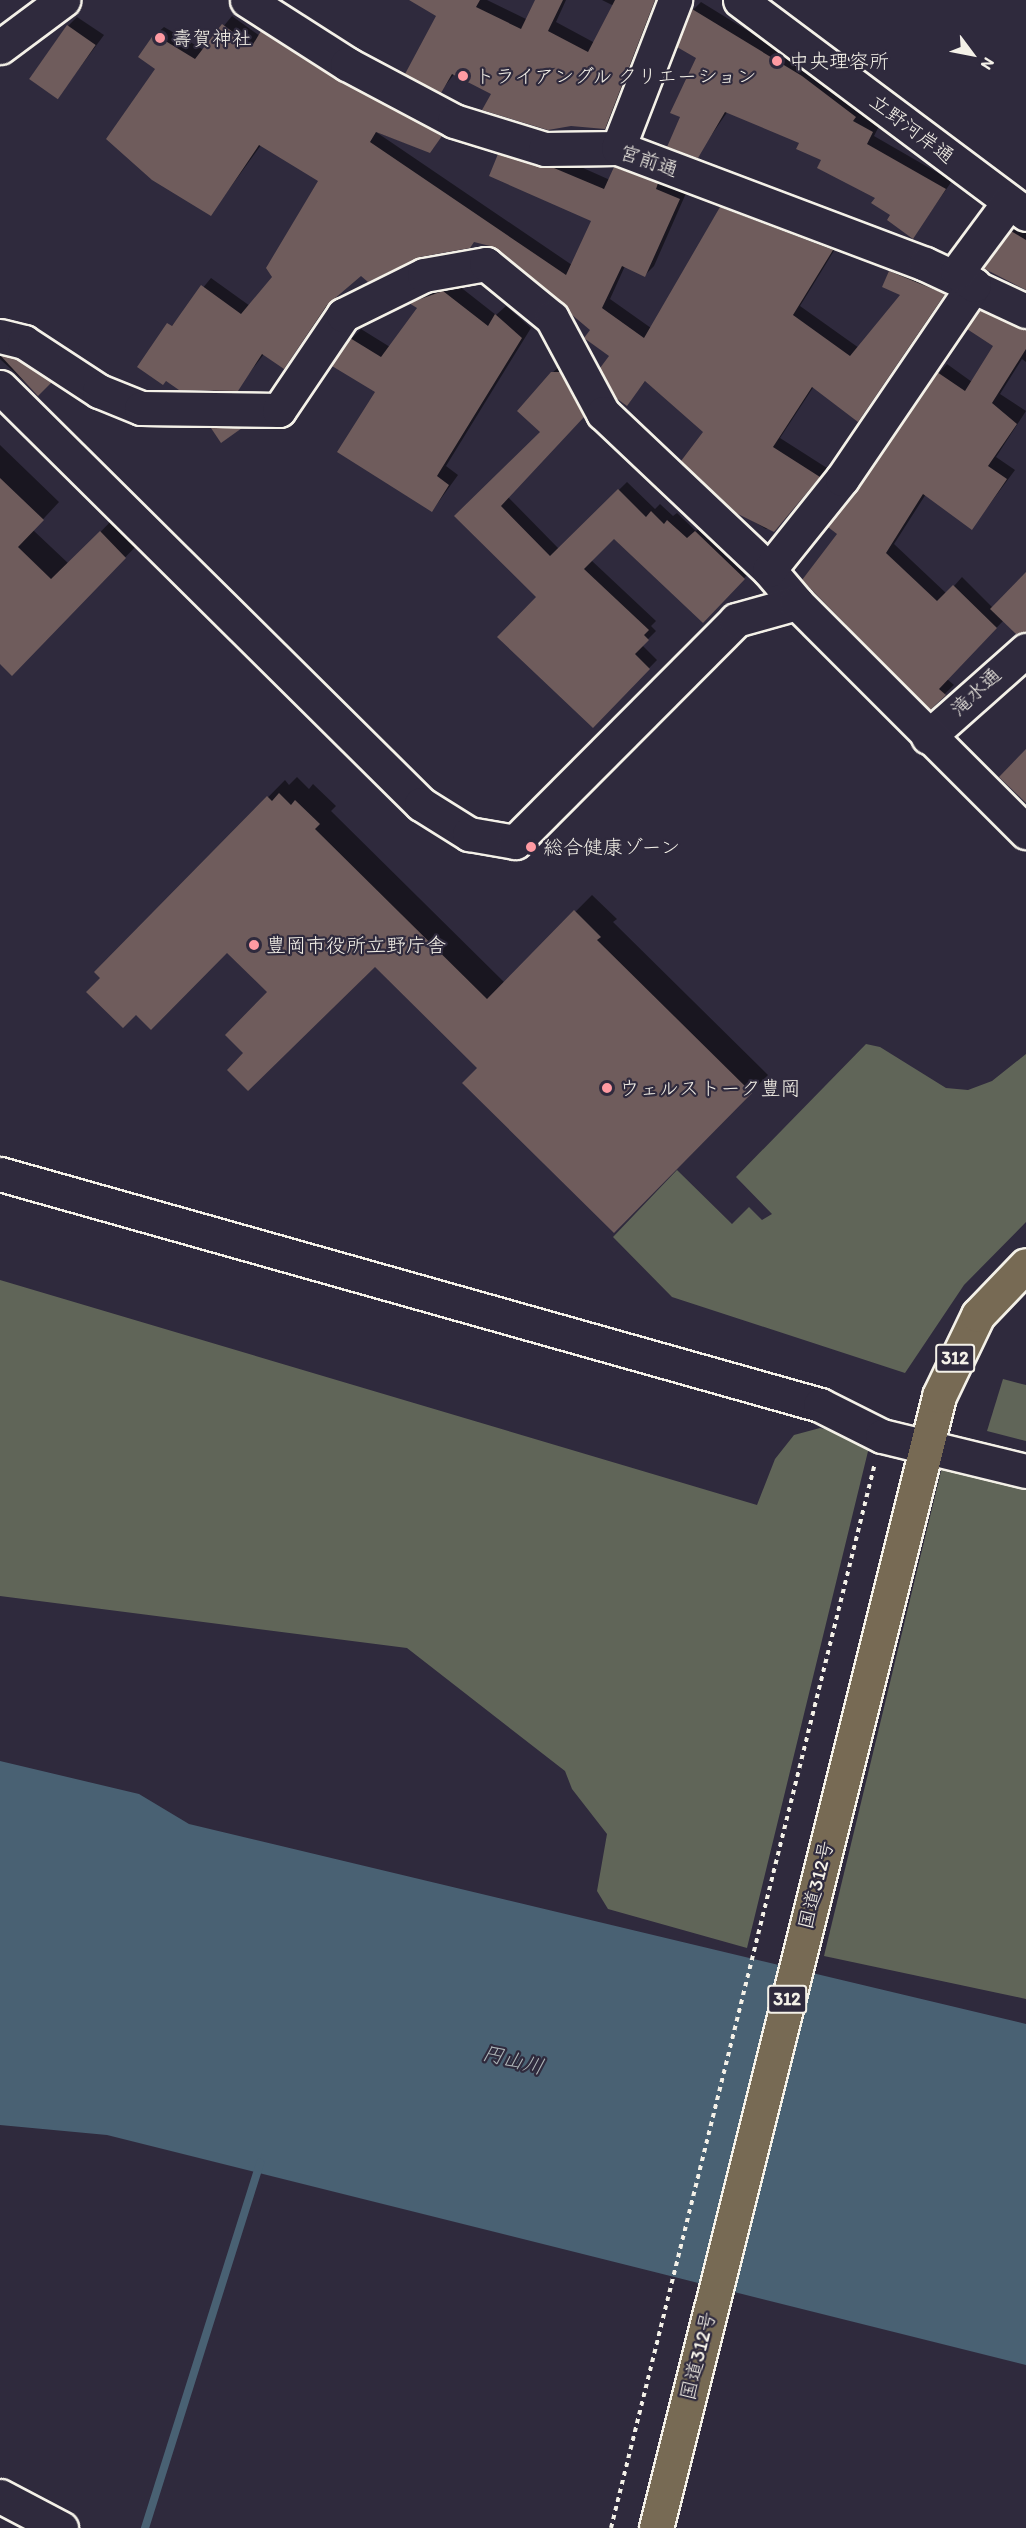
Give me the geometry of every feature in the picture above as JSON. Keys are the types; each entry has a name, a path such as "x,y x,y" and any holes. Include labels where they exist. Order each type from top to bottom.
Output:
{"highway":[{"name":"国道312号","path":"656,2528 939,1396 978,1315 1026,1265"}],"street":[{"path":"0,46 63,0"},
{"name":"宮前通","path":"247,0 347,64 454,121 545,149 618,148 974,285 1026,311"},
{"path":"618,148 675,0"},
{"name":"立野河岸通","path":"740,0 1017,208"},
{"path":"769,570 842,479 974,285 957,272 1017,208"},
{"path":"0,336 24,342 99,391 141,408 279,410 343,315 424,275 486,264 552,318 603,413 769,570 797,603 928,737 1026,832"},
{"path":"0,387 421,804 469,834 515,842 736,620 797,603"},
{"name":"滝水通","path":"928,737 1026,650"},
{"path":"0,1174 820,1406 882,1436 922,1459 1026,1471"},
{"path":"0,2496 61,2528"}],"path":[{"path":"611,2528 876,1460"}],"green space":[{"path":"866,1044 880,1047 946,1088 968,1090 992,1081 1026,1054 1026,1222 964,1285 905,1373 672,1297 613,1237 677,1170 732,1224 749,1207 762,1220 772,1214 736,1177"},
{"path":"0,1280 757,1505 775,1459 794,1435 820,1428 871,1439 747,1948 608,1909 597,1891 607,1834 572,1789 565,1771 407,1648 0,1596"},
{"path":"1003,1379 1026,1385 1026,1441 987,1431"},
{"path":"942,1467 1026,1488 1026,1999 824,1956"}],"water":[{"name":"円山川","path":"0,1761 139,1794 189,1824 1026,2024 1026,2365 107,2135 0,2125"}],"building":[{"path":"409,0 480,0 476,7 521,29 535,0 563,0 548,31 588,52 615,0 655,0 605,129 571,126 548,130 482,110 491,94 452,74 441,93 405,74 436,16"},
{"path":"692,9 802,76 856,117 853,121 873,132 867,144 946,189 913,239 887,220 890,215 871,203 875,198 817,168 821,160 796,149 799,143 725,112 698,158 667,147 680,117 670,113 696,58 677,47"},
{"path":"222,24 252,46 261,31 442,136 430,153 376,132 370,142 566,275 591,221 489,176 498,154 554,168 604,189 614,167 658,183 656,189 680,199 645,277 622,266 602,308 644,338 720,207 833,250 793,315 850,356 900,295 882,287 889,271 945,294 858,422 812,387 773,447 820,477 774,532 736,513 681,461 703,432 645,381 627,406 616,398 600,368 609,356 584,338 590,330 490,246 474,242 470,248 420,257 368,282 361,276 327,305 284,369 262,354 238,391 179,390 166,381 163,385 137,367 167,323 172,326 201,285 241,314 272,277 266,268 318,181 259,145 211,216 152,180 106,139 155,69 138,57 154,34 195,59"},
{"path":"67,25 96,45 58,99 29,79"},
{"path":"1011,231 1026,240 1026,290 983,268"},
{"path":"443,291 488,326 495,314 522,338 437,476 449,485 432,512 337,452 375,392 332,366 350,338 381,357 417,308 409,303"},
{"path":"980,310 1026,329 1026,349 992,403 1017,424 988,466 1007,479 972,530 923,494 886,553 937,601 953,585 997,628 939,689 946,695 930,710 802,580 837,534 828,527 937,372 965,391 993,346 967,329"},
{"path":"0,355 16,359 52,382 38,396"},
{"path":"551,372 560,372 584,417 501,506 550,556 618,489 646,517 651,511 664,524 667,520 687,538 695,531 745,579 703,623 614,539 584,569 649,630 644,635 649,640 635,654 650,669 593,728 497,637 536,597 454,516 540,432 517,411"},
{"path":"211,428 242,428 221,443"},
{"path":"0,478 44,520 18,547 51,579 100,531 126,558 12,676 0,664"},
{"path":"1026,572 1026,632 1016,634 990,609"},
{"path":"1026,749 1026,803 999,777"},
{"path":"279,793 291,805 295,800 320,824 315,829 487,999 574,910 601,937 597,940 752,1093 614,1233 462,1083 477,1068 375,967 248,1091 227,1070 243,1053 225,1035 267,992 227,953 151,1030 136,1015 123,1028 86,992 100,978 94,972 267,796 272,801"}],"waterway":[{"path":"145,2528 260,2163"}],"place":[{"name":"壽賀神社","path":"160,38"},
{"name":"中央理容所","path":"777,61"},
{"name":"トライアングル クリエーション","path":"463,76"},
{"name":"総合健康ゾーン","path":"531,847"},
{"name":"豊岡市役所立野庁舎","path":"254,945"},
{"name":"ウェルストーク豊岡","path":"607,1088"}]}
